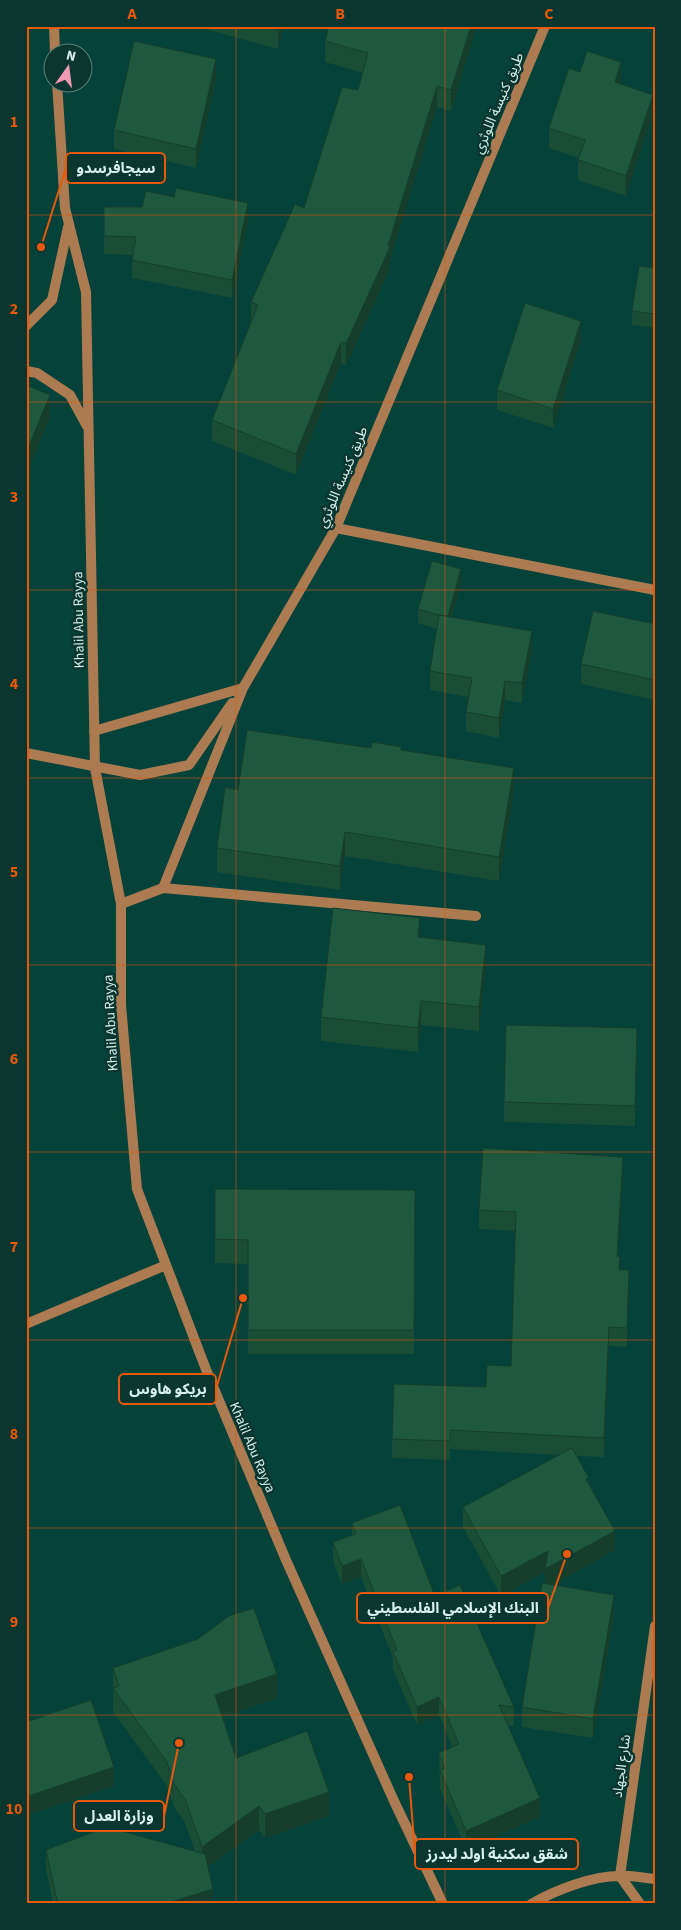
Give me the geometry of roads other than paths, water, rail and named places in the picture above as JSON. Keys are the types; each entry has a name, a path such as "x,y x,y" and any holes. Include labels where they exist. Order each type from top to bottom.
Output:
{"street":[{"path":"54,26 55,42"},
{"name":"طريق كنيسة اللوثري","path":"163,888 243,688 336,528 545,26"},
{"name":"Khalil Abu Rayya","path":"58,92 65,208 86,292 95,768 121,904 121,1005 138,1189 207,1372 286,1560 394,1801 443,1904"},
{"path":"26,326 52,300 69,224"},
{"path":"26,371 37,373 70,395 89,429"},
{"path":"336,528 655,590"},
{"path":"94,731 243,688"},
{"path":"26,753 95,768 140,775 189,765 243,688"},
{"path":"121,904 163,888 476,916"},
{"path":"26,1324 166,1265"},
{"name":"شارع الجهاد","path":"620,1876 655,1626"},
{"path":"531,1904 547,1895 582,1882 620,1876 655,1880"},
{"path":"620,1876 640,1904"}],"place":[{"name":"سيجافرسدو","path":"41,247"},
{"name":"بريكو هاوس","path":"243,1298"},
{"name":"البنك الإسلامي الفلسطيني","path":"567,1554"},
{"name":"وزارة العدل","path":"179,1743"},
{"name":"شقق سكنية اولد ليدرز","path":"409,1777"}]}
